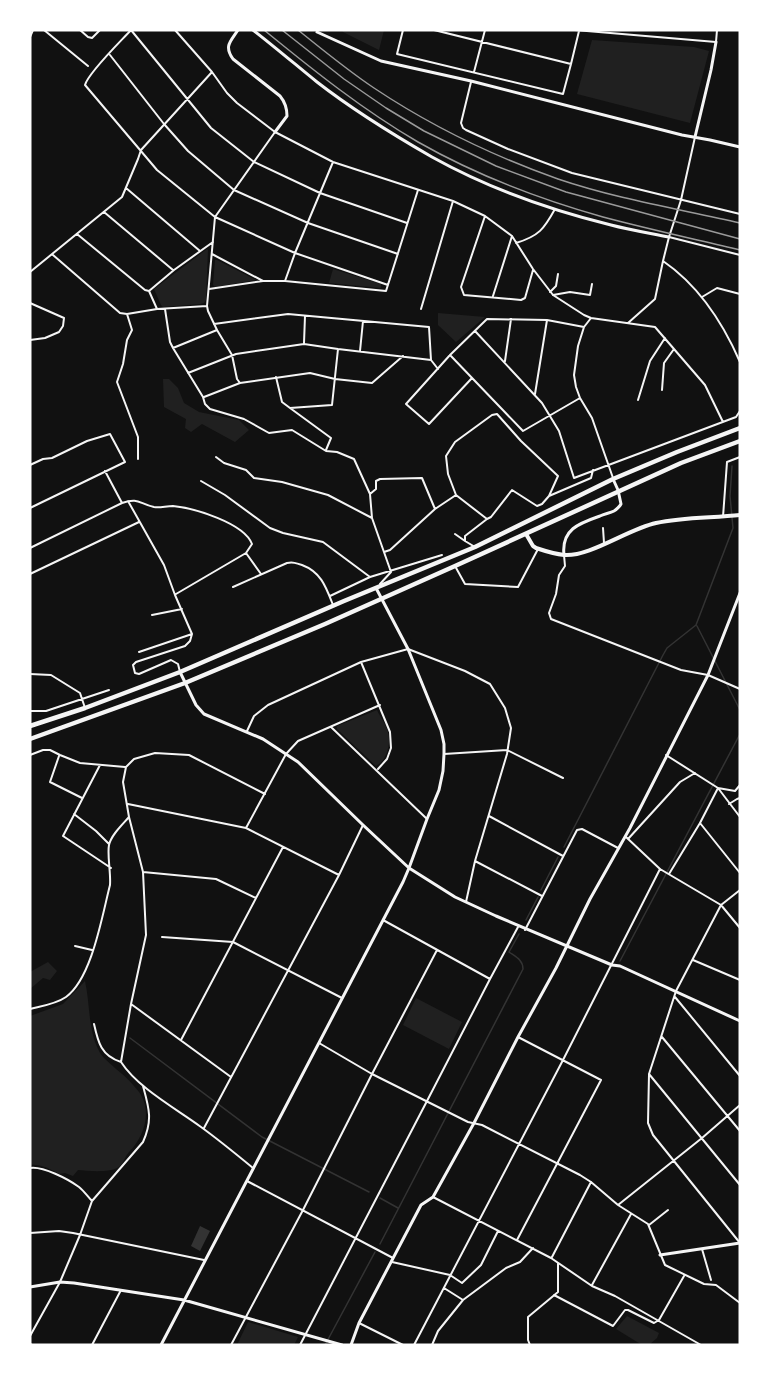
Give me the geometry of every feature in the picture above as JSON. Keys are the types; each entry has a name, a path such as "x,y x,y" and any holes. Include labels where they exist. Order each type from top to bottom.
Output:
{"highway":[{"path":"30,726 180,672 475,547 613,479 740,428"},
{"path":"30,739 185,684 455,566 618,490 740,441"}],"main road":[{"path":"526,534 533,546 538,549 564,555 576,554 654,523 740,515"}],"street":[{"path":"30,37 33,30"},
{"path":"44,30 88,66"},
{"path":"80,30 93,38 100,30"},
{"path":"388,285 295,253 215,217 157,170 86,85 86,80 131,30 211,128 254,162 320,193 407,223"},
{"path":"175,30 227,93 275,132 333,162 453,201 485,216 512,236 553,295 591,318 655,327 705,385 723,422"},
{"path":"238,30 228,46 229,53 233,60 284,101 287,116 215,217 207,306 216,330 232,355 240,383"},
{"path":"254,30 294,60 317,82 362,113 433,157 474,177 555,209 611,225 740,255"},
{"path":"404,30 397,54 563,94 572,64 577,30 716,42"},
{"path":"434,30 572,64"},
{"path":"474,72 485,30"},
{"path":"628,323 655,298 669,237 681,200 711,70 717,30"},
{"path":"314,36 316,31 381,61 740,147"},
{"path":"109,54 188,151 234,189 308,223 398,254"},
{"path":"30,272 122,196 141,150 212,72"},
{"path":"471,81 461,123 466,130 508,149 572,172 740,214"},
{"path":"285,281 333,162"},
{"path":"126,188 200,251"},
{"path":"210,289 263,281 285,281 386,291 418,190"},
{"path":"421,309 453,201"},
{"path":"516,243 530,239 539,233 555,209"},
{"path":"104,212 174,270"},
{"path":"485,216 461,287 464,294 521,300 525,298 533,269"},
{"path":"77,234 149,291 157,309"},
{"path":"493,297 512,236"},
{"path":"149,291 213,242"},
{"path":"52,254 120,313 207,306"},
{"path":"212,254 263,281"},
{"path":"663,261 702,297 722,324 738,352 740,362"},
{"path":"550,292 556,286 558,274"},
{"path":"553,295 570,292 590,295 592,284"},
{"path":"702,297 717,288 740,294"},
{"path":"30,303 64,318 59,332 45,338 30,340"},
{"path":"165,309 172,348 205,405 210,409 244,419 269,433 292,430 326,451 337,452 354,459 370,494 372,518 391,572"},
{"path":"128,314 132,330 127,340 117,382 138,437 138,459"},
{"path":"214,324 288,314 429,327 431,360 438,369"},
{"path":"304,344 305,316"},
{"path":"591,318 584,327 578,346 574,375 580,398 592,418 621,504 615,511 574,526 565,537 565,566 559,576 556,594 549,613 551,620 681,670 708,675 740,689"},
{"path":"472,378 429,424 406,404 450,355 487,319 547,320 584,327"},
{"path":"505,362 511,320"},
{"path":"535,394 547,320"},
{"path":"360,352 363,321"},
{"path":"172,348 216,330"},
{"path":"475,331 535,394 550,416 559,431 574,478 736,417 740,411"},
{"path":"638,400 650,361 665,339"},
{"path":"188,373 232,355 304,344 431,360"},
{"path":"290,408 332,405 338,349"},
{"path":"662,390 664,363 674,349"},
{"path":"450,355 523,431 580,398"},
{"path":"203,398 240,383 310,373 372,383 403,356"},
{"path":"276,377 282,402 331,438 326,451"},
{"path":"465,541 465,536 490,517 512,490 537,506 549,496 558,476 521,441 497,414 492,414 455,442 446,456 448,474 456,495 487,519"},
{"path":"30,465 42,459 52,458 87,441 111,434 125,462 30,508"},
{"path":"216,457 224,463 246,470 254,478 282,482 328,495 372,518"},
{"path":"723,517 727,462 740,457"},
{"path":"549,496 591,478 593,470"},
{"path":"105,471 122,503"},
{"path":"370,494 376,489 376,482 380,479 422,478 435,509"},
{"path":"201,481 225,495 270,528 323,542 370,577"},
{"path":"384,552 390,550 435,509 456,495"},
{"path":"30,548 122,503 135,500 154,507 173,506 204,513 236,526 251,540 252,544 246,553 175,595"},
{"path":"128,501 164,566 192,634 185,646 136,662 133,665 135,673 139,674 171,660 178,664 185,684 196,705 204,714 263,739 298,762 410,868 455,897 525,930 612,965 620,966 740,1021"},
{"path":"30,574 139,522"},
{"path":"603,528 604,543"},
{"path":"455,534 475,547"},
{"path":"455,566 465,584 518,587 538,549"},
{"path":"246,553 261,574"},
{"path":"330,597 370,577 442,555"},
{"path":"233,587 293,562 313,569 325,585 333,606"},
{"path":"161,1345 410,868 426,819 439,790 444,754 441,730 408,649 376,588 391,572"},
{"path":"626,837 708,675 740,593"},
{"path":"152,615 182,609"},
{"path":"139,652 192,634"},
{"path":"247,731 254,716 268,705 361,662 408,649 465,671 490,684 505,708 511,728 466,902"},
{"path":"361,662 390,732 391,748 387,759 377,770"},
{"path":"30,674 51,675 80,693 85,708"},
{"path":"30,711 46,711 109,690"},
{"path":"246,828 286,754 298,741 380,705"},
{"path":"331,727 426,819"},
{"path":"30,755 50,750 80,763 126,767"},
{"path":"444,754 507,750 563,778"},
{"path":"121,1062 146,935 143,872 123,782 126,767 134,759 155,753 189,755 266,794"},
{"path":"60,755 50,782 82,798"},
{"path":"666,755 718,788 740,817"},
{"path":"100,765 63,836 111,868"},
{"path":"351,1345 359,1323 421,1205 433,1197 474,1123 618,848 680,782 695,773"},
{"path":"718,788 735,791 740,785"},
{"path":"669,874 718,788"},
{"path":"729,804 740,798"},
{"path":"128,804 246,828 339,875"},
{"path":"74,814 109,844"},
{"path":"489,816 563,856"},
{"path":"30,1009 65,998 76,987 94,951 110,885 109,844 129,817"},
{"path":"700,823 740,873"},
{"path":"204,1129 339,875 363,825"},
{"path":"525,930 577,830 582,829 618,848"},
{"path":"626,837 660,869 721,905 740,928"},
{"path":"181,1040 284,847"},
{"path":"476,861 543,896"},
{"path":"414,1345 660,869"},
{"path":"143,872 216,879 256,898"},
{"path":"660,1256 740,1243 653,1135 648,1123 649,1074 676,992 721,905 740,890"},
{"path":"382,920 490,978"},
{"path":"300,1345 518,927"},
{"path":"162,937 233,942 342,998"},
{"path":"75,946 94,951"},
{"path":"231,1345 437,950"},
{"path":"693,960 740,980"},
{"path":"675,997 740,1076"},
{"path":"131,1004 231,1077"},
{"path":"94,1024 105,1054 121,1062 131,1076 142,1085 204,1129 253,1168"},
{"path":"517,1240 601,1080 518,1036"},
{"path":"662,1037 740,1131"},
{"path":"319,1043 372,1074 468,1122 482,1125 519,1143 591,1182 618,1205 648,1224 664,1265 704,1284 716,1285 740,1303"},
{"path":"649,1074 740,1185"},
{"path":"30,1336 60,1282 92,1201 143,1142 150,1117 142,1085"},
{"path":"618,1205 740,1105"},
{"path":"30,1168 38,1167 51,1172 79,1187 92,1201"},
{"path":"247,1181 393,1260 450,1275 462,1283 481,1265 498,1230"},
{"path":"551,1257 591,1182"},
{"path":"433,1197 551,1257 592,1286 615,1296 699,1344"},
{"path":"649,1226 668,1210"},
{"path":"592,1286 631,1214"},
{"path":"30,1233 59,1231 204,1260"},
{"path":"432,1345 438,1331 463,1300 506,1268 520,1262 533,1248"},
{"path":"702,1249 711,1280"},
{"path":"530,1345 528,1317 558,1292 558,1262"},
{"path":"554,1295 613,1326 628,1310 654,1323 659,1320 684,1275"},
{"path":"30,1287 60,1282 184,1300 342,1345"},
{"path":"444,1288 463,1300"},
{"path":"92,1345 121,1290"},
{"path":"359,1323 402,1345"}],"shaded area":[{"path":"342,30 384,30 379,50 343,32"},
{"path":"592,40 694,47 709,51 690,123 577,94"},
{"path":"207,249 206,300 204,303 163,307 154,289"},
{"path":"215,260 256,280 215,287 213,285"},
{"path":"333,269 381,284 381,288 329,283"},
{"path":"438,313 485,317 456,342 438,325"},
{"path":"163,379 169,379 178,388 184,403 199,412 239,420 249,430 235,442 202,424 191,432 185,428 186,419 164,407"},
{"path":"377,710 387,729 389,742 385,756 376,766 337,729 337,726"},
{"path":"48,962 57,971 50,980 43,978 30,989 30,972"},
{"path":"85,981 91,1024 98,1049 139,1092 146,1115 139,1139 119,1167 105,1171 78,1170 73,1176 65,1173 59,1174 42,1166 30,1165 30,1016 63,1004"},
{"path":"416,998 462,1022 449,1049 403,1025"},
{"path":"200,1226 210,1231 200,1251 191,1246"},
{"path":"627,1316 659,1333 657,1338 649,1345 642,1345 616,1329"},
{"path":"248,1322 298,1337 294,1345 237,1345"}],"waterway":[{"path":"564,847 667,648 696,625 733,528 730,496 732,466"},
{"path":"697,626 740,710"},
{"path":"620,961 740,734"},
{"path":"541,890 558,857"},
{"path":"526,920 538,897"},
{"path":"380,1244 523,969 517,957 509,952 519,934"},
{"path":"130,1038 262,1137 369,1192"},
{"path":"380,1198 398,1208"},
{"path":"325,1345 375,1252"}],"railway":[{"path":"264,30 378,117 418,142 462,165 508,185 579,210 740,250"},
{"path":"282,30 344,79 386,108 424,131 496,166 566,192 740,239"},
{"path":"298,30 374,88 440,127 486,150 580,186 740,223"}]}
